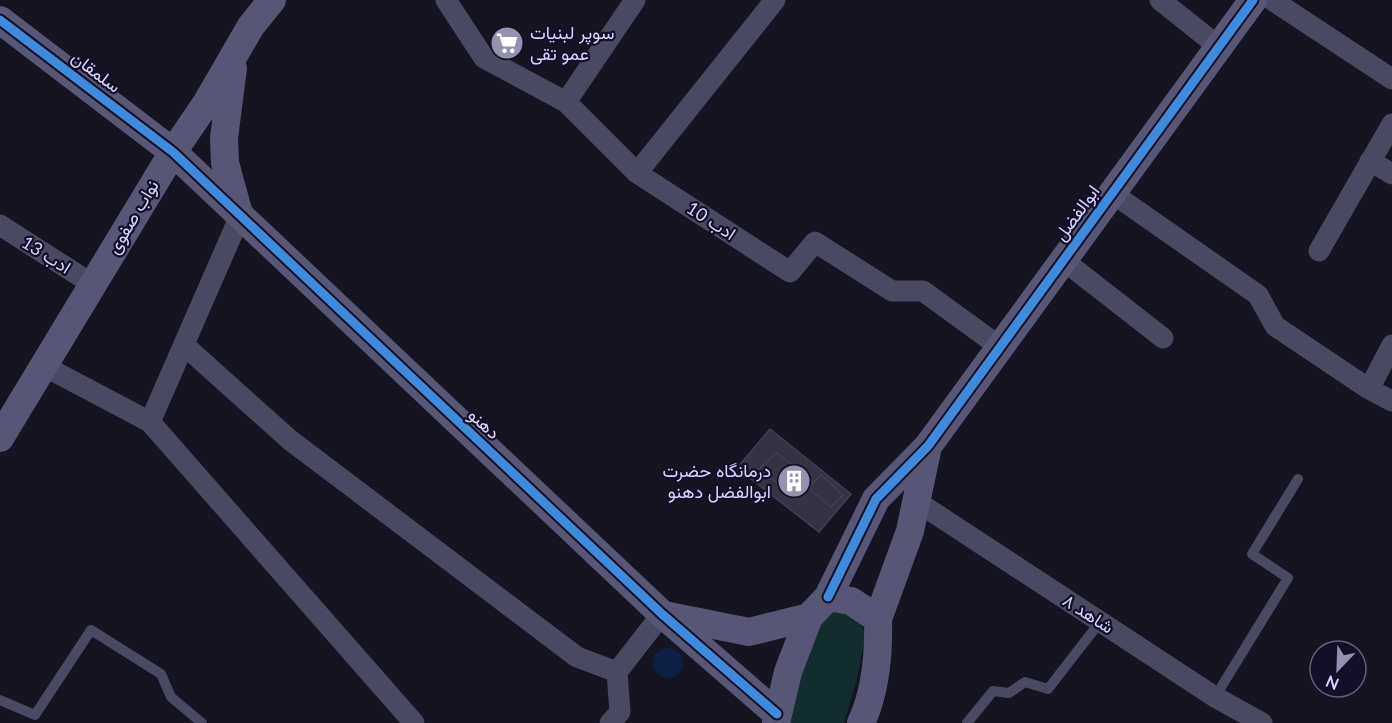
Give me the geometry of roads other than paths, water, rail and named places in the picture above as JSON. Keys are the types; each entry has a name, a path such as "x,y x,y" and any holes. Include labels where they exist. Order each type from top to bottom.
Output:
{"street":[{"name":"نواب صفوی","path":"4,422 44,366 172,152 207,102 251,26 272,0"},
{"name":"ادب 10","path":"446,0 484,58 566,102 637,173 790,272 815,242 892,291 923,291 1000,347"},
{"path":"566,102 635,0"},
{"path":"637,173 775,0"},
{"path":"1160,0 1219,47"},
{"name":"ابوالفضل","path":"777,719 788,672 819,607 876,499 928,446 1253,0"},
{"path":"1272,0 1392,79"},
{"name":"سلمقان","path":"0,20 172,152"},
{"path":"150,423 240,216 225,163 224,138 236,53"},
{"path":"1318,251 1392,124"},
{"name":"دهنو","path":"172,152 662,615 777,719"},
{"path":"1370,161 1392,174"},
{"path":"1112,193 1258,296 1275,326 1369,389 1392,401"},
{"name":"ادب 13","path":"0,225 92,284"},
{"path":"1064,260 1162,338"},
{"path":"184,345 290,440 318,462 577,657 617,672"},
{"path":"1369,389 1392,345"},
{"path":"44,366 150,423 414,723"},
{"path":"865,721 879,648 878,619 910,531 928,446"},
{"name":"شاهد ۸","path":"916,501 1215,697 1262,723"},
{"path":"610,723 620,712 617,672 662,615 749,632 819,607 851,601 878,619"}],"lane":[{"path":"1215,697 1288,578 1252,554 1298,479"},
{"path":"967,723 993,691 1009,693 1025,682 1048,689 1100,622"},
{"path":"0,700 36,715 91,630 161,674 171,697 202,723"}],"water":[{"path":"668,648 674,649 682,657 682,669 674,677 668,678 662,677 654,669 653,663 654,657 662,649"}],"place":[{"name":"سوپر لبنیات عمو تقی","path":"507,43"},
{"name":"درمانگاه حضرت ابوالفضل دهنو","path":"794,481"}]}
